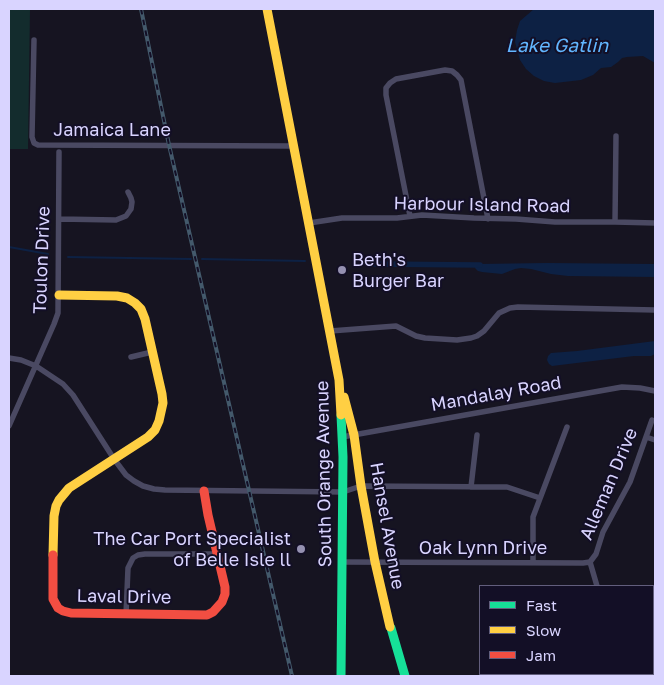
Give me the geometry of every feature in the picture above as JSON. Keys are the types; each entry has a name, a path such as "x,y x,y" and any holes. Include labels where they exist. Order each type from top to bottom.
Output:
{"main road":[{"name":"South Orange Avenue","path":"267,9 340,380 343,456 341,676"},
{"name":"Laval Drive","path":"59,296 116,296 127,298 141,309 145,319 163,403 159,421 155,430 148,437 69,488 59,500 54,516 53,599 58,608 71,613 207,615 213,612 222,602 225,587 204,491"},
{"name":"Hansel Avenue","path":"340,380 354,435 375,562 390,628 405,676"}],"street":[{"name":"Jamaica Lane","path":"34,40 32,137 34,143 38,145 294,146"},
{"path":"410,216 386,88 396,79 445,70 452,71 461,80 488,219"},
{"path":"615,222 616,136"},
{"name":"Toulon Drive","path":"9,426 58,313 59,152"},
{"path":"59,219 116,220 126,216 131,209 132,202 128,192"},
{"name":"Harbour Island Road","path":"309,223 342,218 397,218 422,215 555,222 655,224"},
{"path":"330,331 396,326 416,336 457,340 477,336 484,331 499,313 510,308 655,310"},
{"path":"131,357 152,352"},
{"path":"9,358 36,366 63,384 73,395 126,475 143,486 165,490 343,492 361,486 506,487 540,498"},
{"name":"Mandalay Road","path":"342,437 622,387 655,391"},
{"name":"Alleman Drive","path":"591,560 596,554 603,532 630,482 652,420"},
{"path":"533,563 533,517 567,427"},
{"path":"471,487 477,435"},
{"path":"646,437 655,440"},
{"path":"126,614 128,568 133,558 145,554 217,554"},
{"path":"591,560 597,585"},
{"name":"Oak Lynn Drive","path":"342,562 583,563 591,560"}],"green space":[{"path":"9,9 30,9 28,149 9,149"}],"water":[{"name":"Lake Gatlin","path":"534,9 655,9 655,63 643,56 627,57 622,58 611,67 601,68 593,75 581,80 555,83 544,81 526,69 520,60 515,42 520,21"},
{"path":"478,264 655,264 655,277 568,276 521,268 502,274 482,272 475,268 475,265"},
{"path":"655,341 655,354 651,356 634,356 552,366 547,360 551,353"}],"waterway":[{"path":"9,247 48,254"},
{"path":"68,257 191,259"},
{"path":"202,259 305,261"},
{"path":"372,264 480,265"}],"railway":[{"path":"141,9 169,145 292,676"}],"traffic: fast":[{"path":"341,415 343,457 341,676"},
{"path":"391,628 405,676"}],"traffic: slow":[{"path":"267,9 339,380 341,415"},
{"path":"53,555 54,516 59,500 69,488 148,437 155,430 159,421 163,403 145,319 141,309 127,298 117,296 59,295"},
{"path":"344,397 354,435 375,562 390,627"}],"traffic: jam":[{"path":"53,555 53,599 58,608 63,611 71,613 207,615 213,612 222,602 225,587 204,491"}],"place":[{"name":"Beth's Burger Bar","path":"342,270"},
{"name":"The Car Port Specialist of Belle Isle ll","path":"301,549"}]}
